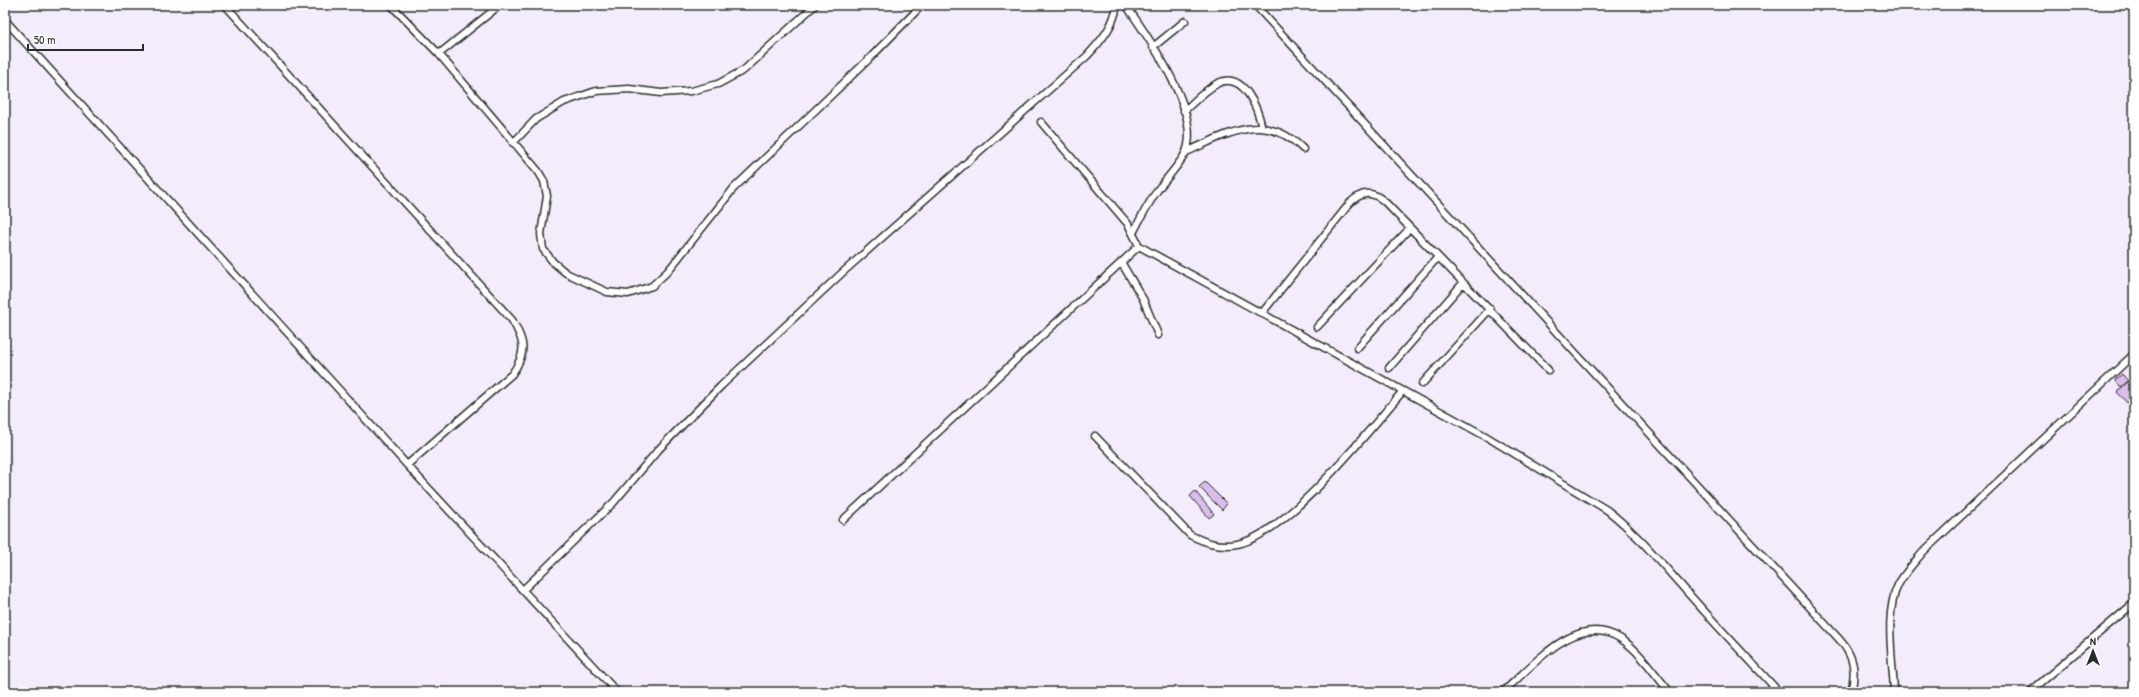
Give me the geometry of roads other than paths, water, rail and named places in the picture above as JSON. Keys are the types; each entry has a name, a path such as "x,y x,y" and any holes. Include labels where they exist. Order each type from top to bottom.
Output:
{"lane":[{"path":"225,5 512,320 520,334 523,345 521,361 512,374 407,465"},
{"path":"391,5 439,54 513,143 533,163 544,181 547,196 541,234 543,249 553,262 566,273 591,286 607,292 628,294 652,286 668,271 734,188 870,58 922,5"},
{"path":"439,54 500,5"},
{"path":"804,5 809,10"},
{"path":"513,143 536,119 564,102 596,91 629,89 661,93 691,91 718,84 744,70 815,5"},
{"path":"524,589 618,498 659,449 721,386 842,273 1087,56 1106,34 1117,5"},
{"path":"1126,5 1167,68 1184,111 1188,124 1189,138 1186,152 1150,201 1133,233"},
{"path":"1255,5 1613,391 1843,644 1853,660 1855,673 1851,692"},
{"path":"5,20 407,465 524,589 617,692"},
{"path":"1153,47 1185,21"},
{"path":"1184,111 1211,87 1227,81 1234,82 1246,90 1260,118 1262,128"},
{"path":"1041,122 1128,224 1139,246 1403,391 1549,474 1590,499 1623,522 1652,551 1680,584 1779,692"},
{"path":"1186,152 1231,133 1262,128 1278,131 1292,138 1303,149"},
{"path":"1262,313 1356,197 1363,193 1371,193 1377,196 1410,228 1548,370"},
{"path":"1318,327 1410,228"},
{"path":"843,520 1139,246"},
{"path":"1357,348 1438,257"},
{"path":"1121,262 1143,298 1158,335"},
{"path":"1389,368 1464,283"},
{"path":"1422,384 1490,310"},
{"path":"1894,692 1891,606 1898,585 1910,567 1924,551 2134,354"},
{"path":"1095,436 1190,536 1205,543 1222,546 1238,544 1265,530 1304,500 1403,391"},
{"path":"2030,692 2134,603"},
{"path":"1503,692 1556,645 1570,635 1587,631 1604,632 1620,638 1633,649 1670,692"}]}
